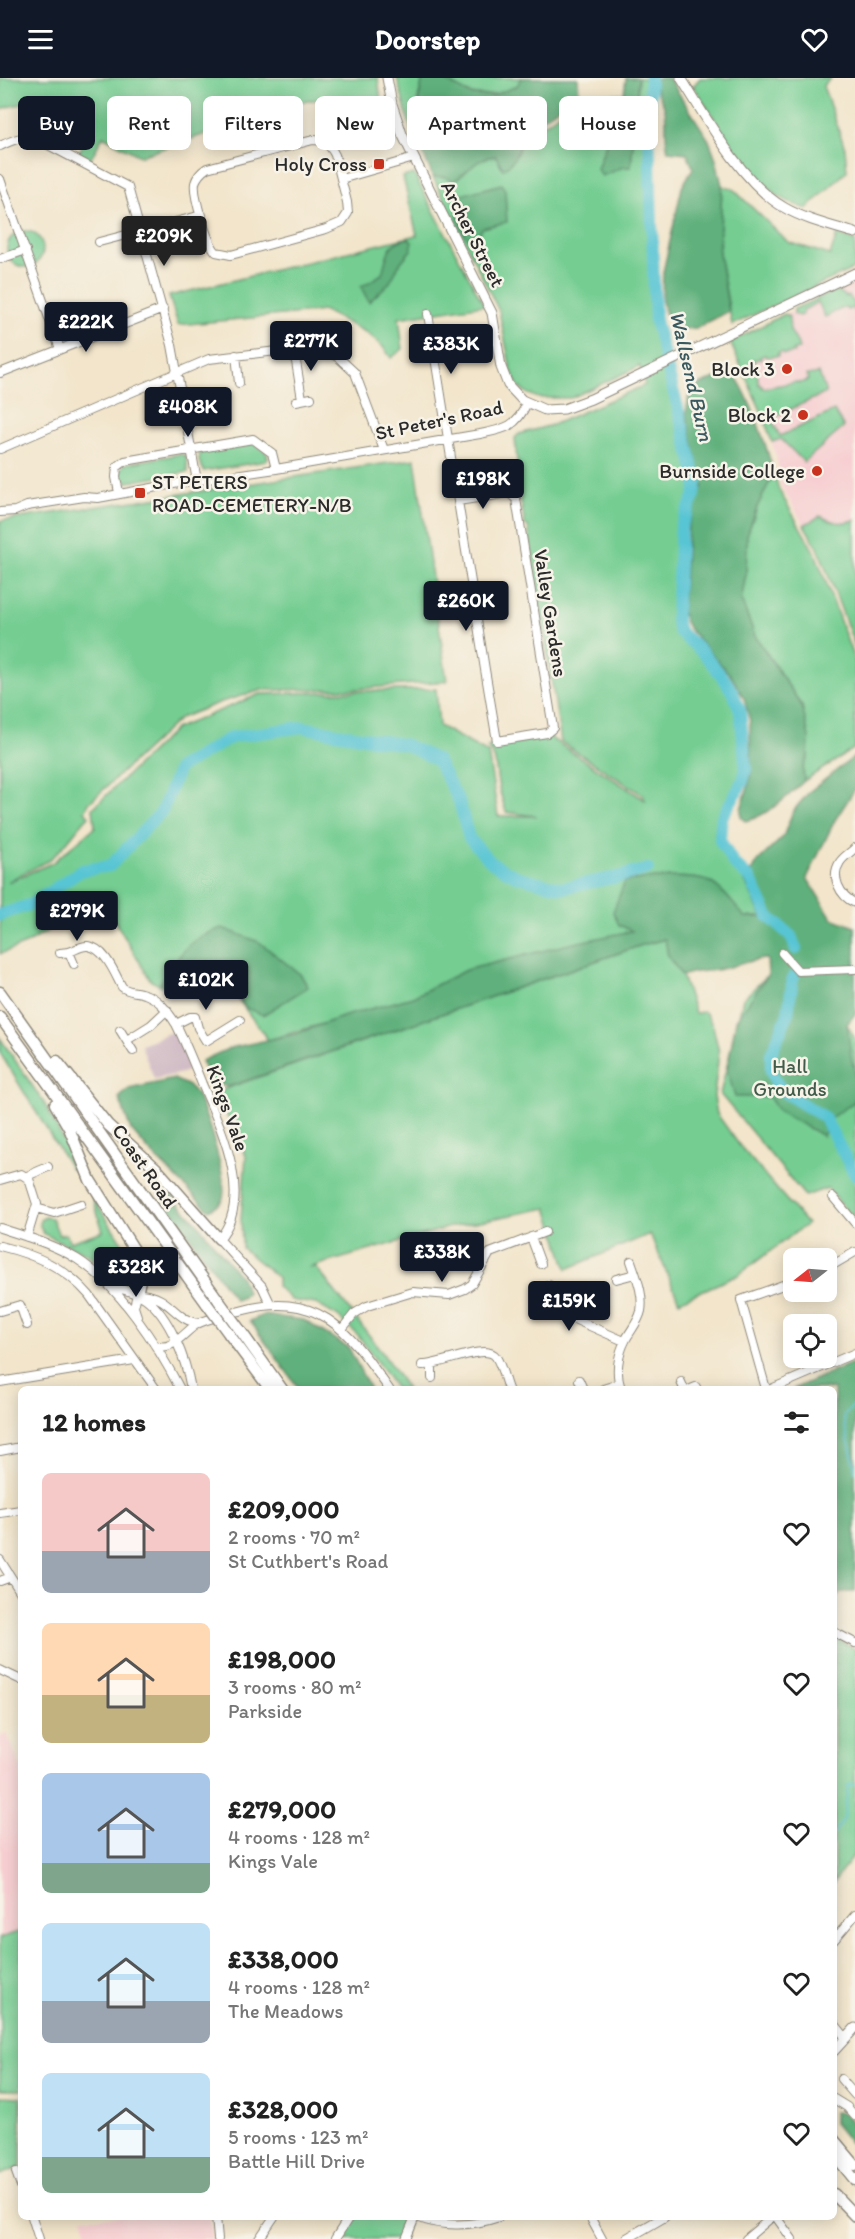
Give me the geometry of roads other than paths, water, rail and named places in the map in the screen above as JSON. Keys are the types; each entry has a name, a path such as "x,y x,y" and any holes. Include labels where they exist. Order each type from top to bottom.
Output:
{"highway":[{"path":"0,990 108,1125 156,1168 219,1239"},
{"name":"Coast Road","path":"0,990 219,1300 234,1332 268,1386"},
{"path":"0,1017 64,1119 90,1180 138,1256 142,1271 137,1294"},
{"name":"Coast Road","path":"0,1017 207,1304 279,1386"},
{"path":"837,2144 855,2165"},
{"path":"837,2158 855,2180"},
{"path":"837,2197 855,2216"}],"main road":[{"name":"Archer Street","path":"387,78 398,122 414,158 492,313 505,379 517,396 527,403"},
{"path":"681,78 740,167 762,192 794,212 855,233"},
{"name":"St Peter's Road","path":"527,403 540,409 556,410 574,406 855,273"},
{"path":"837,2048 855,2028"},
{"path":"626,2239 658,2220"}],"street":[{"path":"0,146 28,136 128,187 178,371 197,481"},
{"path":"313,140 324,141 332,148 341,179 348,208 346,218 338,226 231,255 216,252 211,246 195,186 200,172 207,168 313,140"},
{"path":"341,179 414,158"},
{"path":"0,179 60,350"},
{"path":"99,242 202,215"},
{"path":"0,259 26,250"},
{"path":"0,373 163,309"},
{"path":"428,314 458,501"},
{"path":"0,449 209,359 294,349 315,349 329,352 348,365 360,384 384,450"},
{"path":"294,349 303,399"},
{"path":"236,355 239,383"},
{"name":"St Peter's Road","path":"0,512 276,470 448,440 510,426 520,418 527,403"},
{"path":"119,493 117,467 125,461 253,439 272,453 276,470"},
{"name":"Valley Gardens","path":"509,493 516,499 553,728 551,731 497,741 458,501 509,493"},
{"path":"855,848 840,863 837,874 842,893 855,903"},
{"name":"Kings Vale","path":"60,953 89,946 98,951 105,958 122,987 151,996 167,1010 176,1024 218,1121 231,1164 232,1214 228,1227 219,1239"},
{"path":"69,952 74,964"},
{"path":"782,953 798,971 855,969"},
{"path":"127,1040 167,1010"},
{"name":"Kings Vale","path":"176,1024 195,1017 198,1028 206,1041 240,1020"},
{"path":"120,1030 133,1051"},
{"path":"0,1180 17,1174 27,1176 48,1167"},
{"path":"27,1176 36,1200 36,1208 27,1237"},
{"path":"833,1197 855,1223"},
{"path":"36,1208 54,1213 81,1204"},
{"path":"0,1228 67,1253 120,1289 159,1298 184,1319 199,1323"},
{"path":"342,1329 354,1314 367,1306 413,1292 448,1295 465,1289 472,1284 490,1253 545,1232"},
{"path":"531,1236 541,1264"},
{"path":"219,1239 262,1286 271,1305"},
{"path":"0,1246 43,1260 69,1275 89,1295 154,1386"},
{"path":"837,1263 855,1252"},
{"path":"620,1386 617,1376 619,1356 624,1341 641,1311 640,1288 631,1261"},
{"path":"616,1280 635,1274"},
{"path":"104,1280 147,1333"},
{"path":"549,1285 555,1301 565,1315 624,1341"},
{"path":"767,1386 741,1300 783,1285"},
{"path":"137,1294 135,1311 178,1386"},
{"path":"137,1294 158,1311 176,1341 185,1363 190,1386"},
{"path":"546,1305 555,1301"},
{"path":"0,1311 20,1305 27,1325"},
{"path":"154,1344 162,1347 176,1341 199,1323 254,1307 289,1306 310,1311 342,1329 354,1341 387,1386"},
{"path":"422,1365 432,1365 482,1350 491,1352 496,1358 507,1386"},
{"path":"775,1386 855,1353"},
{"path":"0,1382 134,1360"},
{"path":"432,1365 432,1378"},
{"path":"19,1378 21,1386"},
{"path":"579,1380 581,1386"},
{"path":"0,1451 18,1448"},
{"path":"0,1513 18,1510"},
{"path":"0,1560 16,1580"},
{"path":"0,1581 16,1580"},
{"path":"837,1634 855,1643"},
{"path":"0,1670 18,1679"},
{"path":"837,1936 855,1915"},
{"path":"837,2027 846,2038"},
{"path":"841,2079 855,2095"},
{"path":"837,2101 855,2116"},
{"path":"16,2172 18,2178"},
{"path":"33,2220 39,2239"},
{"path":"216,2220 218,2239"},
{"path":"259,2239 272,2220"},
{"path":"335,2239 347,2220"},
{"path":"406,2239 415,2220"},
{"path":"425,2220 451,2224 484,2220"},
{"path":"592,2220 602,2239"},
{"path":"746,2239 768,2220"},
{"path":"778,2220 792,2239"}],"waterway":[{"name":"Wallsend Burn","path":"650,78 649,127 655,320 697,481 695,495 681,526 676,620 679,631 703,653 725,680 740,710 746,769 743,781 722,817 720,840 734,864 750,878 768,916 791,936 796,949"},
{"path":"0,915 32,904 82,870 110,866 162,811 179,768 232,737 302,727 406,745 437,760 459,801 469,838 492,863 516,876 562,888 648,869"},
{"name":"Wallsend Burn","path":"793,977 788,1014 771,1054 771,1071 775,1081 785,1093 824,1117 855,1175"},
{"path":"855,1404 844,1415 855,1472"},
{"path":"837,1830 844,1819 848,1786 855,1785"}],"place":[{"name":"Holy Cross","path":"379,164"},
{"name":"Block 3","path":"787,369"},
{"name":"Block 2","path":"803,415"},
{"name":"Burnside College","path":"817,471"},
{"name":"ST PETERS ROAD-CEMETERY-N/B","path":"140,493"}],"park label":[{"name":"Hall Grounds","path":"790,1078"}]}
